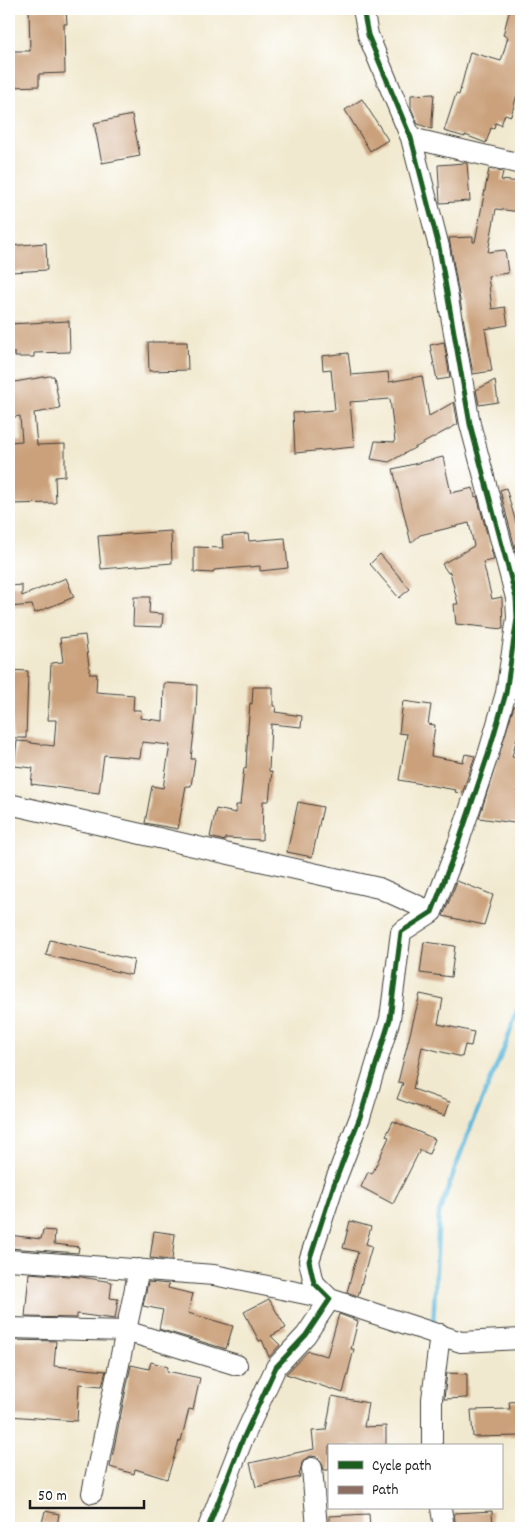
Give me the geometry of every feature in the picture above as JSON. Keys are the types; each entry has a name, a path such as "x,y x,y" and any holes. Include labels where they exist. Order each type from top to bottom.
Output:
{"street":[{"path":"330,1300 314,1283 309,1261 333,1187 360,1117 390,1019 401,932 432,912 488,755 506,693 519,598 470,424 440,247 411,138 368,35 364,9"},
{"path":"411,138 521,161"},
{"path":"9,804 379,888 432,912"},
{"path":"9,1260 214,1275 330,1300 461,1342 521,1339"},
{"path":"92,1493 139,1270"},
{"path":"208,1528 242,1441 276,1367 306,1335 330,1300"},
{"path":"9,1328 126,1331 237,1365"},
{"path":"432,1444 432,1399 440,1334"},
{"path":"312,1468 318,1528"},
{"path":"441,1510 444,1528"}],"building":[{"path":"29,9 66,9 67,24 64,24 65,73 39,74 39,86 13,87 12,51 30,51"},
{"path":"510,9 521,9 521,96 517,95 511,116 505,114 501,125 495,123 494,129 491,128 486,143 465,135 465,137 444,131 456,94 459,95 470,52 501,61 508,37 503,35"},
{"path":"434,94 432,129 418,124 411,108 411,95"},
{"path":"362,99 388,140 370,151 345,110"},
{"path":"132,115 140,156 102,163 94,123"},
{"path":"467,163 470,201 440,203 438,165"},
{"path":"489,169 503,172 501,180 521,182 521,212 496,209 488,252 505,250 508,273 488,276 492,309 505,307 508,325 485,329 492,371 473,374 449,238 473,237 473,242 475,242"},
{"path":"46,243 47,270 10,272 9,246"},
{"path":"69,321 70,352 34,353 34,357 15,357 15,353 9,353 9,324"},
{"path":"148,342 187,342 188,370 149,371"},
{"path":"444,342 450,378 437,380 430,345"},
{"path":"348,353 351,375 388,372 389,382 422,376 429,416 454,402 458,424 389,462 371,459 375,441 395,442 390,399 350,402 354,447 295,453 293,413 335,410 331,369 323,370 322,356"},
{"path":"54,376 60,409 34,413 37,445 65,444 65,476 55,477 56,503 9,504 9,442 22,441 20,416 9,418 9,383"},
{"path":"495,380 498,402 479,405 476,390"},
{"path":"443,457 451,493 473,488 475,497 477,496 494,560 483,562 492,599 502,597 503,629 456,624 454,604 458,604 450,572 448,573 442,564 474,546 469,523 420,535 411,543 393,469"},
{"path":"506,488 521,540 521,571 500,490"},
{"path":"171,531 172,563 101,569 98,536"},
{"path":"248,534 249,541 285,538 288,568 260,571 260,566 214,570 213,573 194,572 194,547 223,548 222,536"},
{"path":"380,554 410,589 399,598 370,564"},
{"path":"66,578 74,597 35,613 32,605 9,607 9,586 22,585 22,596"},
{"path":"134,597 150,597 149,613 163,614 162,627 133,626"},
{"path":"85,635 90,674 97,674 96,692 134,695 133,710 141,710 140,718 163,721 164,683 197,685 191,759 195,759 191,786 186,786 178,829 145,823 152,786 163,788 170,745 142,742 140,758 104,755 99,793 31,784 33,768 14,766 17,741 54,746 56,720 48,720 51,663 63,662 60,638"},
{"path":"9,670 28,671 26,738 12,738 12,720 9,720"},
{"path":"253,687 273,687 273,706 276,706 275,712 302,716 301,727 271,724 269,771 272,772 269,801 263,801 262,840 225,838 225,841 210,837 216,809 236,813 236,805 240,805 244,768 246,769 250,703 252,704"},
{"path":"403,701 431,705 428,724 435,725 431,756 463,762 465,754 475,756 462,794 455,792 456,790 399,780 407,734 399,733"},
{"path":"514,706 521,708 521,721 512,757 521,760 521,779 517,795 521,796 521,824 479,818"},
{"path":"298,802 323,807 312,857 287,852"},
{"path":"457,881 493,895 484,925 443,916"},
{"path":"50,940 134,960 131,975 46,955"},
{"path":"424,942 455,946 451,977 420,973"},
{"path":"420,994 443,999 438,1024 474,1032 471,1046 465,1045 462,1057 422,1047 413,1089 450,1102 445,1116 397,1099 403,1083 398,1082"},
{"path":"393,1121 435,1139 429,1154 420,1150 393,1204 361,1187 368,1172 372,1174 389,1137 386,1136"},
{"path":"350,1221 371,1227 366,1244 372,1246 358,1296 347,1292 358,1252 343,1248"},
{"path":"43,1230 55,1231 54,1244 79,1247 78,1253 9,1248 9,1235 41,1239"},
{"path":"154,1231 175,1234 172,1260 150,1258"},
{"path":"29,1273 81,1277 112,1282 110,1298 118,1299 115,1319 77,1314 77,1318 25,1317"},
{"path":"148,1282 169,1284 168,1288 193,1294 188,1313 233,1326 226,1349 159,1329 163,1310 143,1306"},
{"path":"269,1299 286,1328 271,1336 280,1345 269,1357 262,1340 259,1341 244,1312"},
{"path":"339,1314 358,1321 351,1349 354,1349 343,1393 286,1374 308,1351 327,1356"},
{"path":"9,1340 56,1341 54,1366 106,1371 102,1386 79,1384 77,1421 9,1416"},
{"path":"151,1362 168,1367 167,1371 200,1378 193,1410 189,1409 181,1441 179,1441 167,1479 135,1469 134,1474 110,1467 131,1365 149,1369"},
{"path":"447,1373 467,1374 467,1398 444,1399"},
{"path":"332,1396 368,1403 364,1427 386,1426 386,1444 328,1444 328,1470 324,1470 321,1461 317,1457 311,1456 302,1463 299,1473 300,1477 256,1487 250,1463 314,1449 312,1431 326,1430"},
{"path":"521,1401 521,1436 473,1437 471,1410 510,1409 509,1402"},
{"path":"45,1511 59,1514 57,1526 42,1523"},
{"path":"492,1511 493,1528 456,1528 454,1513"},
{"path":"369,1514 370,1528 330,1528 329,1516"}],"waterway":[{"path":"433,1327 439,1213 467,1136 507,1041 521,999"}],"marked path":[{"path":"521,1018 518,1026 521,1030"}],"cycle path":[{"path":"208,1528 242,1441 276,1367 306,1335 330,1299 314,1283 309,1261 333,1187 360,1117 390,1019 401,932 432,912 458,844 488,755 506,693 517,618 516,598 470,424 439,247 411,138 368,35 363,9"}]}
